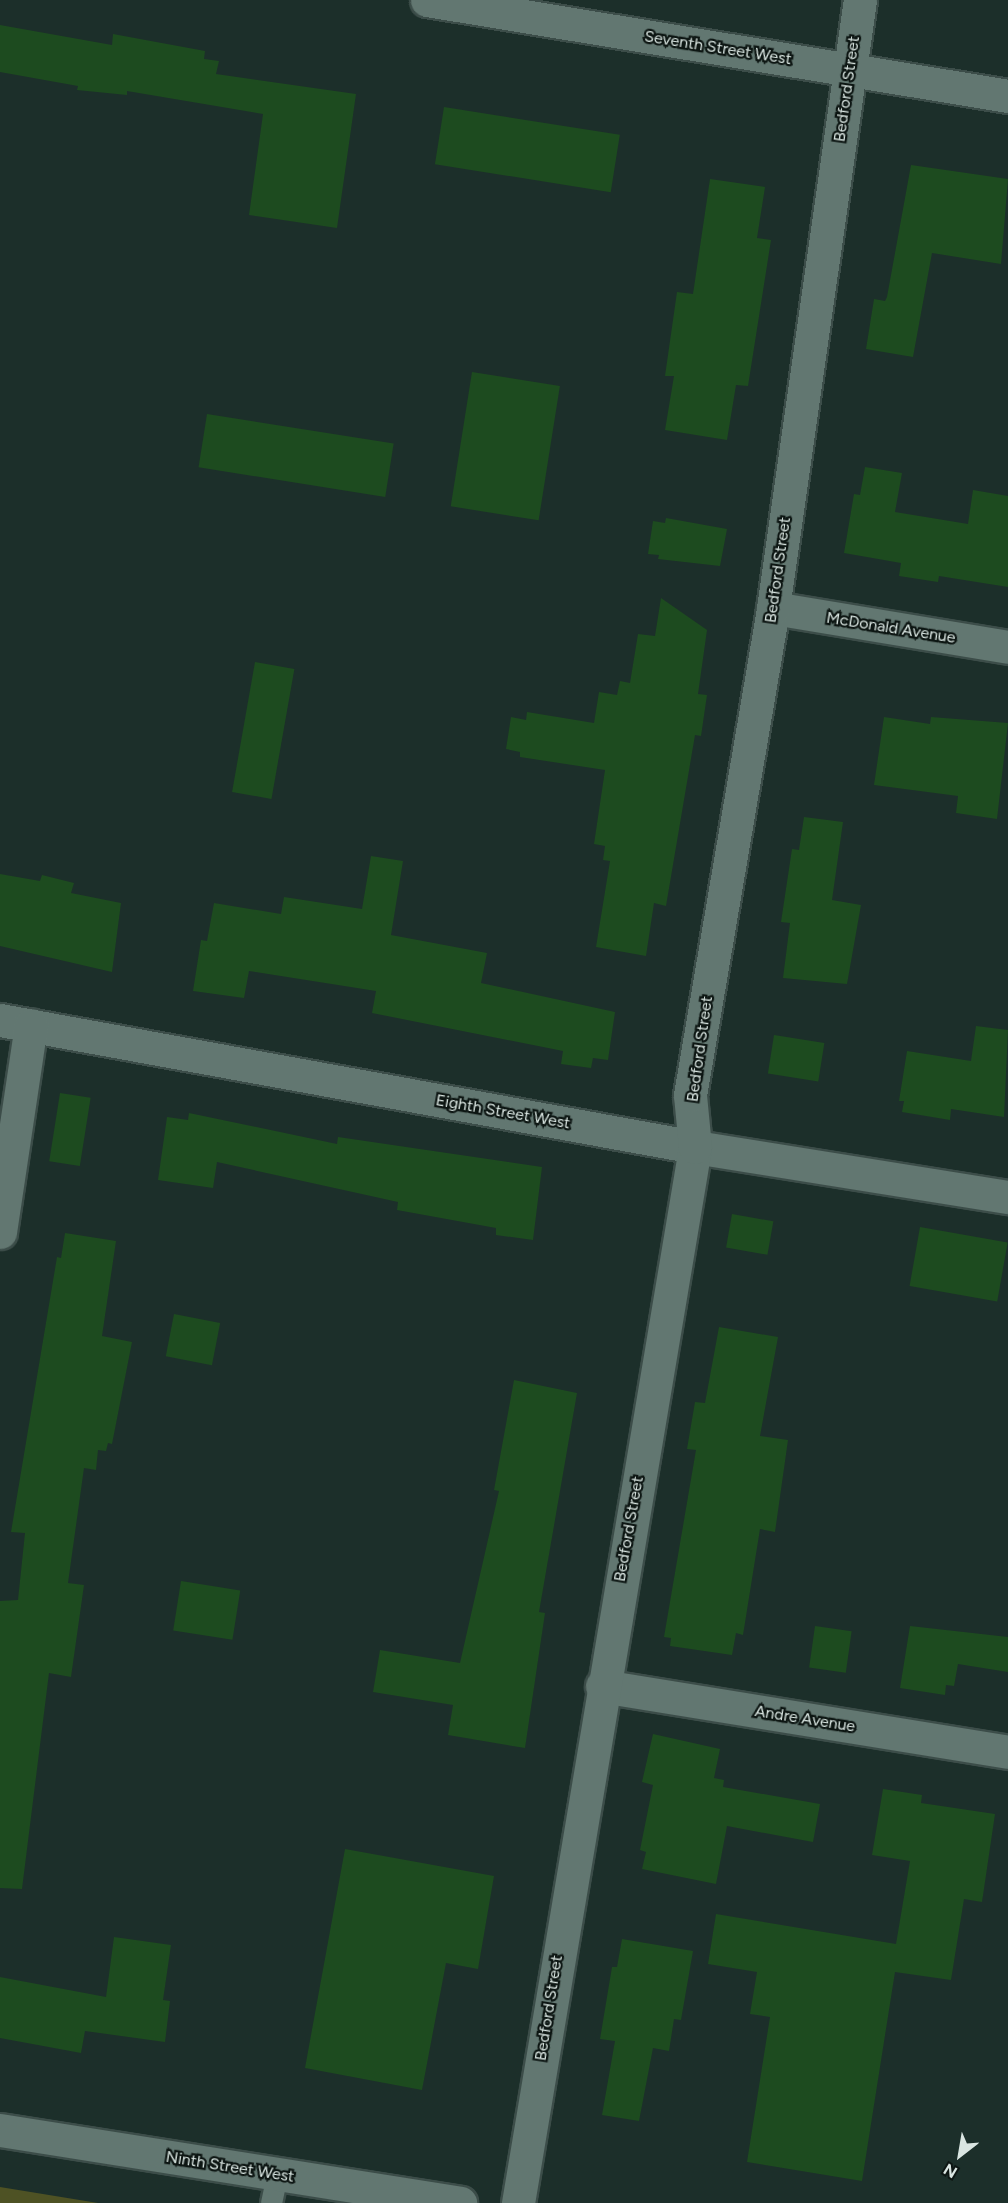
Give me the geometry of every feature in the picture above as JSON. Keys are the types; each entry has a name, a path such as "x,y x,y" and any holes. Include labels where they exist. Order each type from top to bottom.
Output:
{"street":[{"name":"Seventh Street West","path":"427,0 1008,96"},
{"name":"Bedford Street","path":"518,2203 602,1686 694,1147 690,1095 773,608 848,70 860,0"},
{"name":"McDonald Avenue","path":"773,608 1008,647"},
{"name":"Eighth Street West","path":"16,1023 694,1147 1008,1197"},
{"path":"0,1232 16,1023"},
{"name":"Andre Avenue","path":"602,1686 1008,1752"},
{"name":"Ninth Street West","path":"0,2130 274,2188 460,2203"}],"green space":[{"path":"0,2187 98,2203 0,2203"}],"building":[{"path":"0,25 112,45 113,34 205,51 204,59 219,61 216,74 356,94 337,228 249,215 263,114 127,91 127,95 77,90 78,86 0,72"},
{"path":"444,107 620,135 611,192 435,164"},
{"path":"911,165 1008,179 1001,264 932,253 913,357 866,349 874,299 885,301 887,297"},
{"path":"710,179 765,187 757,238 771,240 748,386 736,385 727,440 665,430 674,376 665,376 677,292 693,294"},
{"path":"472,372 560,386 539,520 451,506"},
{"path":"207,414 394,444 385,497 199,467"},
{"path":"865,467 902,473 895,512 968,524 973,490 1008,496 1008,587 939,576 938,582 899,576 901,563 844,553 854,494 860,495"},
{"path":"666,518 727,529 720,566 658,559 659,555 648,554 653,521 665,523"},
{"path":"661,598 707,630 698,694 707,695 701,736 695,735 666,906 654,903 646,956 596,947 610,861 603,860 605,846 594,844 605,770 520,757 520,752 506,749 511,717 526,720 527,712 594,723 599,692 617,695 620,681 630,683 638,634 655,636"},
{"path":"255,662 294,669 271,799 232,792"},
{"path":"884,717 930,724 931,717 1008,723 997,819 956,813 958,796 874,785"},
{"path":"804,817 843,822 832,900 861,905 847,984 783,978 790,923 781,922 792,849 799,850"},
{"path":"371,856 403,861 391,935 487,953 481,983 615,1012 608,1060 593,1058 591,1068 561,1064 563,1051 372,1013 376,991 249,971 244,998 193,991 201,940 207,941 214,903 281,914 284,897 362,909"},
{"path":"0,874 40,881 42,875 74,883 71,893 121,903 112,972 0,946"},
{"path":"976,1026 1008,1030 1004,1117 951,1109 950,1120 902,1112 904,1101 899,1101 907,1051 971,1061"},
{"path":"774,1035 824,1043 818,1081 768,1074"},
{"path":"60,1093 91,1098 80,1166 49,1161"},
{"path":"189,1113 337,1144 338,1137 542,1167 533,1240 496,1235 496,1228 397,1210 398,1202 217,1162 213,1188 158,1180 167,1117 188,1120"},
{"path":"732,1214 773,1221 767,1255 726,1247"},
{"path":"920,1227 1008,1242 997,1302 910,1286"},
{"path":"65,1233 116,1241 102,1336 132,1342 112,1444 108,1443 106,1451 98,1450 96,1470 84,1468 68,1583 84,1585 71,1677 49,1673 22,1889 0,1888 0,1601 18,1600 25,1533 11,1532 57,1257 61,1258"},
{"path":"174,1314 220,1323 212,1365 166,1356"},
{"path":"719,1327 778,1337 760,1436 788,1440 775,1532 760,1529 743,1635 736,1633 732,1655 670,1646 671,1638 664,1637 696,1450 687,1449 695,1402 705,1403"},
{"path":"514,1380 577,1393 539,1612 545,1613 525,1748 448,1735 453,1705 373,1692 380,1650 460,1663 499,1491 494,1490"},
{"path":"181,1581 240,1590 232,1640 173,1630"},
{"path":"815,1626 852,1631 846,1673 809,1668"},
{"path":"910,1626 1008,1637 1008,1672 958,1664 954,1686 946,1685 945,1695 900,1688"},
{"path":"653,1734 720,1749 714,1778 724,1780 723,1787 820,1804 813,1842 727,1826 716,1884 642,1869 646,1852 640,1850 653,1785 642,1782"},
{"path":"883,1789 922,1795 921,1803 995,1814 982,1902 964,1899 951,1980 895,1972 862,2181 747,2162 770,2017 750,2014 757,1972 708,1964 716,1914 896,1944 910,1861 872,1855"},
{"path":"345,1849 494,1876 478,1969 446,1963 422,2090 305,2068"},
{"path":"114,1937 171,1945 163,2000 170,2001 165,2042 85,2031 81,2053 0,2038 0,1977 106,1997"},
{"path":"622,1939 693,1951 681,2020 674,2019 669,2051 653,2048 639,2121 602,2115 615,2041 600,2039 612,1967 617,1967"}]}
